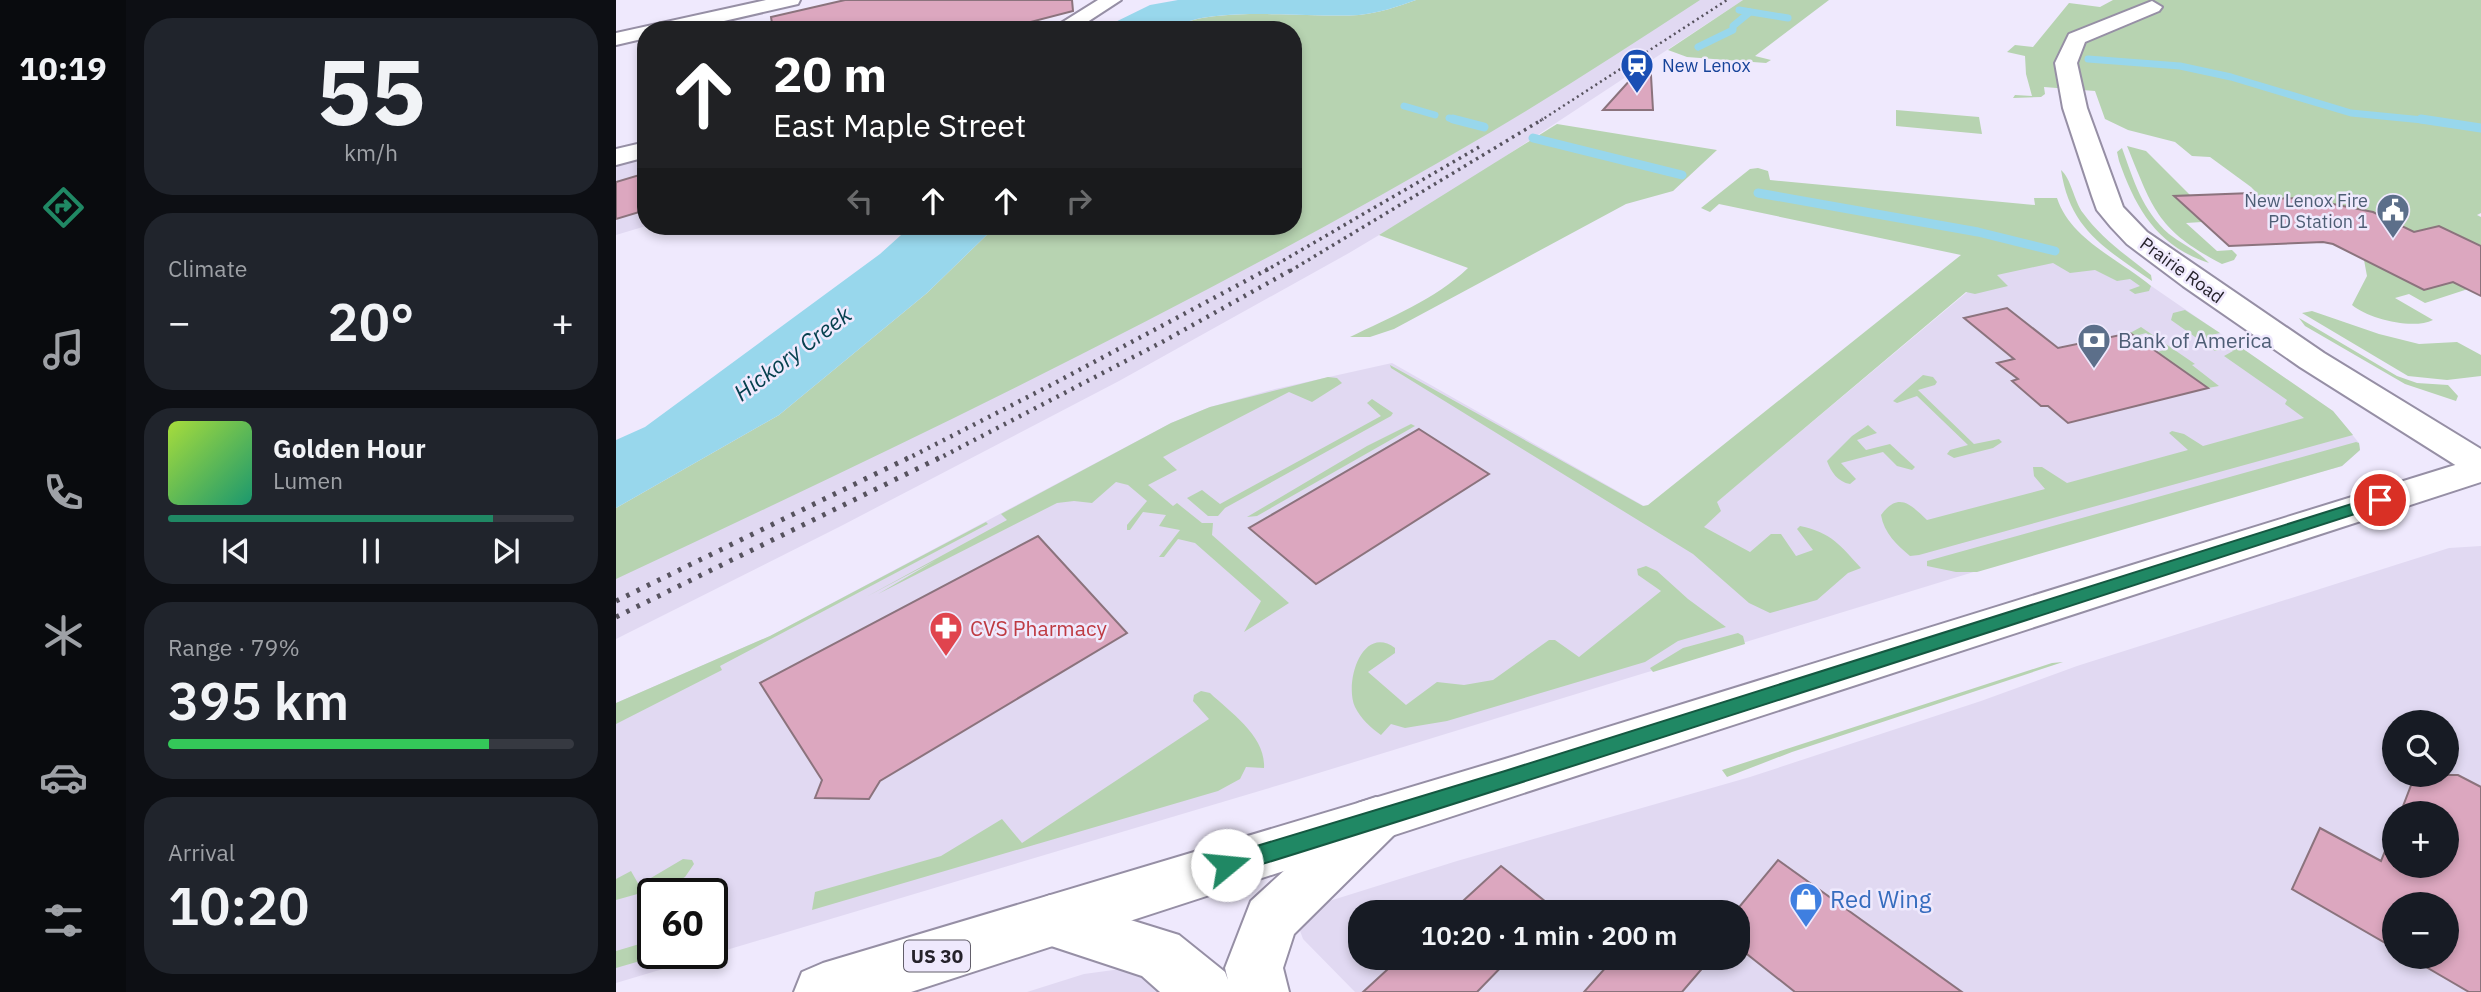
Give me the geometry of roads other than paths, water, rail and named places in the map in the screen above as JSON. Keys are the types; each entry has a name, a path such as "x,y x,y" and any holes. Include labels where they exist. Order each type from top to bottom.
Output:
{"street":[{"path":"698,21 791,0"},
{"path":"1076,21 1112,0"},
{"name":"Prairie Road","path":"2152,7 2076,38 2066,64 2081,133 2111,210 2137,238 2194,280 2312,360 2481,467"},
{"path":"616,39 637,34"},
{"path":"616,157 637,151"},
{"name":"US 30","path":"823,992 2481,467"},
{"path":"1260,992 1254,968 1271,919 1365,822"},
{"path":"1050,921 1159,954 1204,992"}],"water":[{"path":"1178,0 1416,0 1359,15 1265,14 1215,16 1191,21 1117,21 1150,5"},
{"name":"Hickory Creek","path":"901,235 987,235 927,293 779,415 616,508 616,440 645,427 880,254"}],"waterway":[{"path":"1739,10 1788,18"},
{"path":"1698,47 1733,30 1733,26 1750,12"},
{"path":"2088,59 2180,66 2231,77 2351,113 2433,121"},
{"path":"1404,106 1435,115"},
{"path":"1449,118 1460,121"},
{"path":"1453,119 1484,127"},
{"path":"2421,119 2481,128"},
{"path":"1533,138 1682,175"},
{"path":"1758,193 1978,232 2055,251"}],"railway":[{"path":"1540,121 1727,0"},
{"path":"1290,271 1543,119"},
{"path":"1265,271 1479,147"},
{"path":"905,460 1268,269"},
{"path":"936,460 1164,341 1293,269"},
{"path":"616,601 908,458"},
{"path":"616,617 939,458"}],"place":[{"name":"New Lenox","path":"1637,95"},
{"name":"New Lenox Fire PD Station 1","path":"2393,240"},
{"name":"Bank of America","path":"2094,370"},
{"name":"CVS Pharmacy","path":"946,658"},
{"name":"Red Wing","path":"1806,929"}]}
